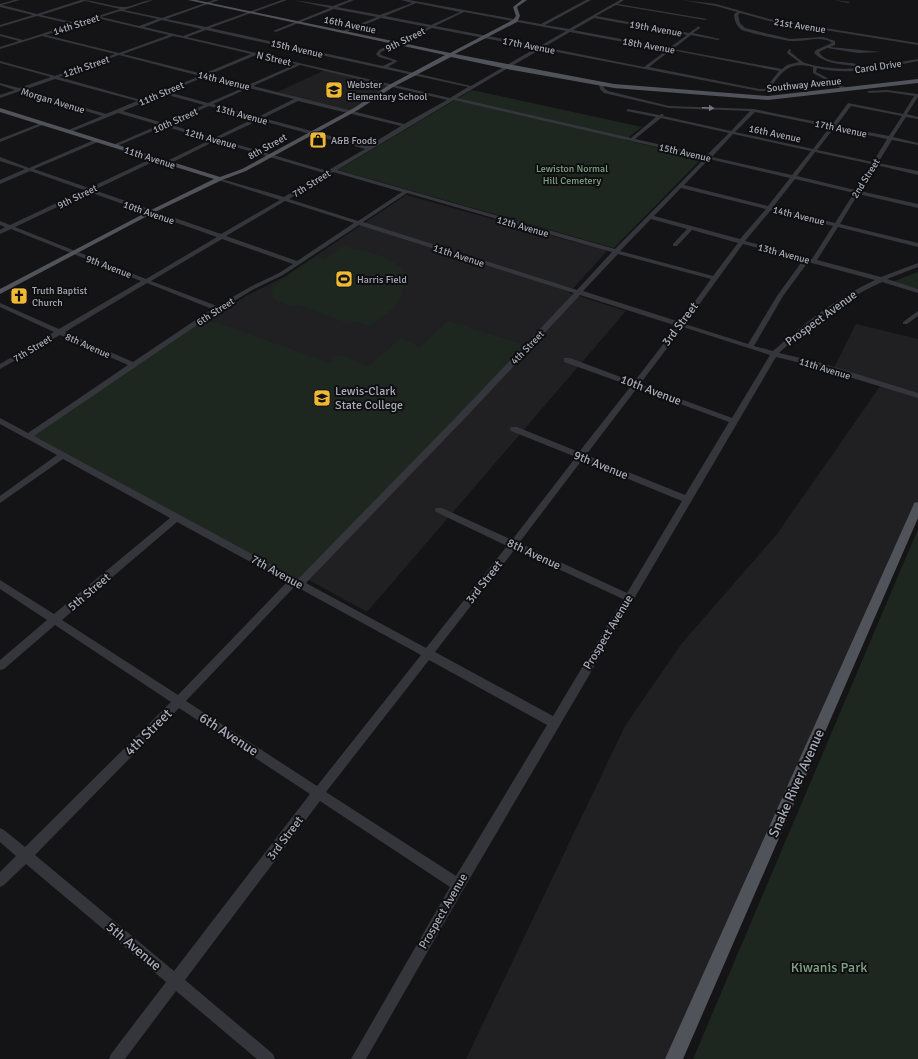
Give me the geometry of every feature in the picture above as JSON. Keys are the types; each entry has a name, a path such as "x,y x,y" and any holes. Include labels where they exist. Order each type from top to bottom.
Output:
{"main road":[{"name":"16th Avenue","path":"190,0 507,67"},
{"path":"515,20 518,16 515,7 525,0"},
{"name":"8th Street","path":"0,292 151,212 244,170 351,112 391,86 515,20"},
{"name":"Southway Avenue","path":"507,67 601,84 768,98 918,81"},
{"name":"11th Avenue","path":"0,110 220,180"},
{"name":"Snake River Avenue","path":"674,1059 918,506"}],"street":[{"path":"0,5 18,0"},
{"path":"0,26 85,0"},
{"name":"15th Avenue","path":"85,0 163,19 472,87"},
{"name":"14th Street","path":"0,48 151,0"},
{"path":"139,27 217,0"},
{"path":"183,37 285,0"},
{"name":"17th Avenue","path":"295,0 764,90 766,90 783,70"},
{"path":"276,31 352,0"},
{"name":"18th Avenue","path":"403,0 783,70"},
{"path":"344,32 420,0"},
{"path":"542,26 589,0"},
{"name":"7th Street","path":"0,367 284,200 405,126 622,0"},
{"name":"21st Avenue","path":"684,0 713,5 775,21 918,44"},
{"path":"836,0 848,2"},
{"path":"615,4 705,19"},
{"path":"0,5 77,24"},
{"name":"9th Street","path":"383,68 396,61 380,56 378,53 464,11"},
{"path":"738,12 736,16 740,26 744,29 794,40 824,38 834,43 829,48"},
{"name":"19th Avenue","path":"594,17 718,39"},
{"name":"N Street","path":"97,18 452,99"},
{"path":"645,68 690,35 689,34 699,26"},
{"path":"0,34 24,41"},
{"name":"14th Avenue","path":"43,35 405,126"},
{"name":"12th Street","path":"0,97 172,35"},
{"path":"231,48 255,39"},
{"path":"870,67 826,59 820,57 816,53 820,50 829,48 858,52 879,52"},
{"path":"292,55 304,50"},
{"path":"788,50 788,52 805,65"},
{"name":"11th Street","path":"68,132 255,54"},
{"path":"281,60 287,57"},
{"name":"Carol Drive","path":"783,70 793,64 836,70 918,60"},
{"path":"0,62 141,101"},
{"name":"10th Street","path":"115,146 300,64"},
{"name":"Carol Drive","path":"815,67 814,72 844,89"},
{"name":"Morgan Avenue","path":"0,84 106,116"},
{"name":"17th Avenue","path":"601,84 602,89 606,92 669,106 754,110 918,144"},
{"path":"868,92 887,90 917,95"},
{"name":"13th Avenue","path":"163,92 368,148"},
{"name":"2nd Street","path":"750,347 780,296 810,260 836,224 917,95"},
{"path":"167,163 298,99"},
{"name":"15th Avenue","path":"452,99 918,206"},
{"name":"3rd Street","path":"116,1059 319,792 514,545 580,456 681,325 741,242 770,208 792,177 850,104 905,115"},
{"path":"631,140 668,111 669,106"},
{"name":"16th Avenue","path":"628,110 918,173"},
{"name":"4th Street","path":"0,881 179,701 579,293 617,251 754,110"},
{"name":"12th Avenue","path":"118,111 270,156 714,278"},
{"path":"905,115 918,118"},
{"path":"0,141 43,124"},
{"path":"0,182 96,141"},
{"name":"10th Avenue","path":"0,159 297,263"},
{"name":"9th Street","path":"0,232 155,159"},
{"name":"11th Avenue","path":"220,180 750,347 815,364 918,396"},
{"name":"14th Avenue","path":"680,186 918,245"},
{"name":"6th Street","path":"28,436 217,309 252,288 281,274 405,192"},
{"name":"13th Avenue","path":"650,217 883,280 918,291"},
{"name":"9th Avenue","path":"0,223 217,309"},
{"path":"675,245 691,228"},
{"name":"Prospect Avenue","path":"358,1059 458,885 774,354 805,326 838,303 871,284 918,265"},
{"name":"8th Avenue","path":"0,305 133,365"},
{"path":"905,323 918,313"},
{"name":"10th Avenue","path":"567,360 734,421"},
{"name":"7th Avenue","path":"0,421 555,723"},
{"name":"9th Avenue","path":"514,429 688,500"},
{"path":"0,500 63,455"},
{"name":"8th Avenue","path":"439,510 628,598"},
{"name":"5th Street","path":"0,666 177,517"},
{"name":"6th Avenue","path":"0,584 319,792 458,885"},
{"name":"5th Avenue","path":"0,834 268,1059"}],"shaded area":[{"name":"Webster Elementary School","path":"325,70 391,86 351,112 275,93"},
{"name":"Lewis-Clark State College","path":"406,195 607,251 569,293 626,311 367,612 300,575 146,363 246,296 284,277"},
{"path":"856,324 918,339 918,506 674,1059 466,1059 625,726 682,643 777,534 881,385 833,370"}],"green space":[{"name":"Lewiston Normal Hill Cemetery","path":"472,90 642,127 625,140 702,158 614,248 338,170"},
{"name":"Harris Field","path":"343,246 383,257 390,260 403,270 403,289 399,301 385,315 369,326 354,321 350,324 298,304 293,307 273,299 272,287 315,257 324,260"},
{"path":"918,272 918,290 892,282"},
{"path":"204,318 330,363 338,354 368,366 401,338 419,347 448,321 528,346 299,584 28,436"},
{"name":"Kiwanis Park","path":"918,529 918,1059 693,1059"}],"place":[{"name":"Webster Elementary School","path":"334,90"},
{"name":"A&B Foods","path":"318,140"},
{"name":"Harris Field","path":"344,279"},
{"name":"Truth Baptist Church","path":"19,296"},
{"name":"Lewis-Clark State College","path":"322,398"}]}
